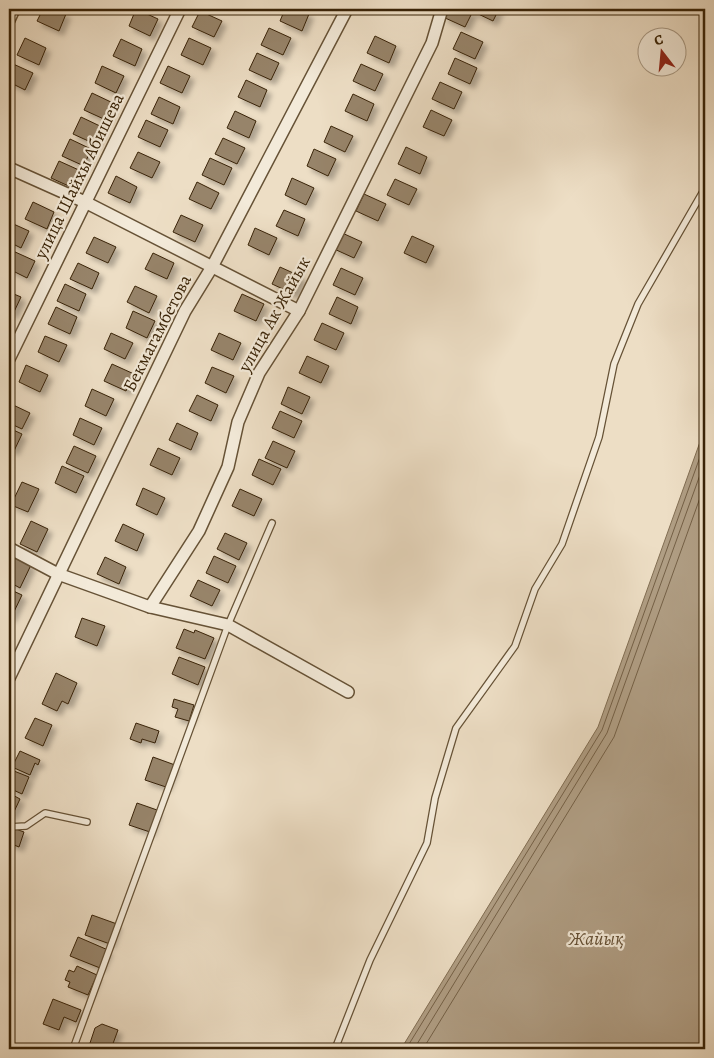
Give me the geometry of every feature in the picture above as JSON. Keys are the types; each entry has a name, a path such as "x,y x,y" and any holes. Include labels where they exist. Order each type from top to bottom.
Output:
{"street":[{"path":"9,20 14,9"},
{"name":"улица Шайхы Абишева","path":"9,359 180,9"},
{"name":"Бекмагамбетова","path":"9,678 186,311 212,267 348,9"},
{"name":"улица Ак Жайык","path":"150,607 199,531 228,467 238,422 259,373 300,311 432,43 442,9"},
{"path":"9,168 85,202 300,311"},
{"path":"9,548 58,574 150,607 228,625 348,692"}],"lane":[{"path":"336,1049 370,960 427,843 435,798 456,728 514,646 535,589 562,544 599,437 614,364 638,304 705,188"},
{"path":"73,1049 228,625 272,523"},
{"path":"9,827 26,826 45,813 87,822"}],"water":[{"name":"Жайық","path":"705,428 705,1049 401,1049 598,727"}],"building":[{"path":"43,9 55,9 66,14 59,31 37,21"},
{"path":"136,9 158,19 150,36 129,26"},
{"path":"285,9 298,9 309,14 302,31 280,21"},
{"path":"447,9 473,11 465,27 443,17"},
{"path":"473,9 499,9 493,21 472,11"},
{"path":"200,11 222,21 214,37 192,27"},
{"path":"269,28 291,38 283,55 261,45"},
{"path":"461,32 483,42 475,59 453,49"},
{"path":"375,36 396,46 389,63 367,53"},
{"path":"25,38 46,48 39,65 17,55"},
{"path":"189,38 211,48 203,65 181,55"},
{"path":"121,39 142,49 135,66 113,56"},
{"path":"257,53 279,63 271,80 249,70"},
{"path":"455,58 477,68 470,84 448,74"},
{"path":"11,63 33,73 25,90 9,82"},
{"path":"361,64 383,74 375,91 353,81"},
{"path":"102,66 124,76 116,93 95,83"},
{"path":"168,66 190,76 182,93 160,83"},
{"path":"246,80 267,90 260,107 238,97"},
{"path":"440,82 462,92 454,109 432,99"},
{"path":"92,93 113,103 106,120 84,110"},
{"path":"353,94 374,104 367,121 345,111"},
{"path":"159,97 180,107 173,124 151,114"},
{"path":"431,110 452,120 444,136 423,127"},
{"path":"235,111 256,121 249,138 227,128"},
{"path":"81,117 102,127 95,144 73,134"},
{"path":"146,120 168,130 160,147 138,137"},
{"path":"331,126 353,136 345,152 324,142"},
{"path":"223,138 245,148 237,164 215,154"},
{"path":"70,139 91,149 84,166 62,156"},
{"path":"406,147 427,157 420,174 398,164"},
{"path":"314,149 336,159 328,176 307,166"},
{"path":"138,152 160,162 152,178 130,168"},
{"path":"210,158 232,168 224,185 202,175"},
{"path":"59,161 81,171 73,188 51,178"},
{"path":"116,176 137,187 130,203 108,193"},
{"path":"292,178 314,188 306,205 285,195"},
{"path":"395,179 417,189 409,205 387,195"},
{"path":"197,182 219,193 211,209 189,199"},
{"path":"364,194 386,204 378,221 356,211"},
{"path":"33,202 54,212 47,229 25,219"},
{"path":"284,210 305,219 298,236 276,226"},
{"path":"181,215 203,225 195,242 173,232"},
{"path":"9,222 29,231 21,248 9,242"},
{"path":"255,228 277,238 269,255 248,245"},
{"path":"340,232 362,242 354,258 332,248"},
{"path":"412,236 434,246 426,263 404,253"},
{"path":"94,237 116,247 108,263 86,253"},
{"path":"13,251 35,261 27,278 9,269 9,260"},
{"path":"153,253 174,263 167,279 145,269"},
{"path":"78,263 99,273 92,289 70,279"},
{"path":"280,267 302,277 294,294 272,284"},
{"path":"341,268 363,278 355,295 333,285"},
{"path":"65,284 86,294 79,311 57,301"},
{"path":"135,286 157,296 149,313 127,302"},
{"path":"9,292 21,297 13,314 9,312"},
{"path":"242,294 264,304 256,321 234,311"},
{"path":"337,297 358,307 351,324 329,314"},
{"path":"56,307 77,317 70,334 48,324"},
{"path":"133,311 155,321 147,338 126,328"},
{"path":"322,323 344,333 336,350 314,340"},
{"path":"111,333 133,343 125,359 104,349"},
{"path":"219,333 241,343 233,360 211,350"},
{"path":"45,336 67,345 59,362 38,352"},
{"path":"307,356 329,366 321,383 299,373"},
{"path":"112,364 134,374 126,391 104,381"},
{"path":"26,365 48,375 40,392 19,382"},
{"path":"212,367 234,376 226,393 205,383"},
{"path":"288,387 310,397 302,414 281,404"},
{"path":"92,389 114,399 106,416 85,406"},
{"path":"197,395 218,405 211,421 189,411"},
{"path":"9,403 30,413 22,429 9,423"},
{"path":"280,411 302,421 294,438 272,428"},
{"path":"80,418 102,428 94,445 73,435"},
{"path":"177,423 198,433 191,450 169,440"},
{"path":"9,428 22,434 14,451 9,448"},
{"path":"273,441 295,451 287,468 265,458"},
{"path":"74,446 96,456 88,473 66,463"},
{"path":"158,448 180,458 172,475 150,465"},
{"path":"259,459 281,469 273,485 252,475"},
{"path":"62,466 84,476 76,493 55,483"},
{"path":"22,482 39,489 28,512 11,505"},
{"path":"143,488 165,498 157,515 136,505"},
{"path":"240,489 262,499 254,516 232,506"},
{"path":"31,521 48,529 37,552 20,544"},
{"path":"123,524 144,534 137,551 115,541"},
{"path":"225,533 247,543 239,560 217,549"},
{"path":"214,556 236,566 228,583 206,573"},
{"path":"14,557 31,565 20,588 9,582 9,568"},
{"path":"105,557 126,567 119,584 97,574"},
{"path":"198,580 220,590 212,606 190,596"},
{"path":"9,589 22,595 11,618 9,617"},
{"path":"82,618 105,626 97,646 75,637"},
{"path":"184,629 194,633 195,630 214,638 205,659 176,648"},
{"path":"179,657 205,667 198,685 172,674"},
{"path":"56,673 77,683 68,704 62,701 57,711 42,704"},
{"path":"174,699 194,705 189,721 175,717 178,709 172,707"},
{"path":"35,718 52,725 43,746 25,738"},
{"path":"136,723 159,731 155,743 142,739 141,743 130,739"},
{"path":"20,751 40,760 38,765 35,763 30,775 12,767"},
{"path":"153,757 175,765 166,787 145,780"},
{"path":"9,769 29,777 22,794 9,788"},
{"path":"9,793 20,799 12,816 9,814"},
{"path":"137,803 157,810 150,832 129,825"},
{"path":"13,828 24,832 19,847 9,843 9,833 11,834"},
{"path":"92,915 117,924 110,944 85,935"},
{"path":"78,937 108,950 100,968 70,956"},
{"path":"77,966 97,975 88,995 68,987 70,982 65,980 69,970 74,972"},
{"path":"53,999 81,1010 76,1022 64,1017 59,1030 43,1024"},
{"path":"102,1024 118,1030 111,1049 88,1049 95,1028"}]}
